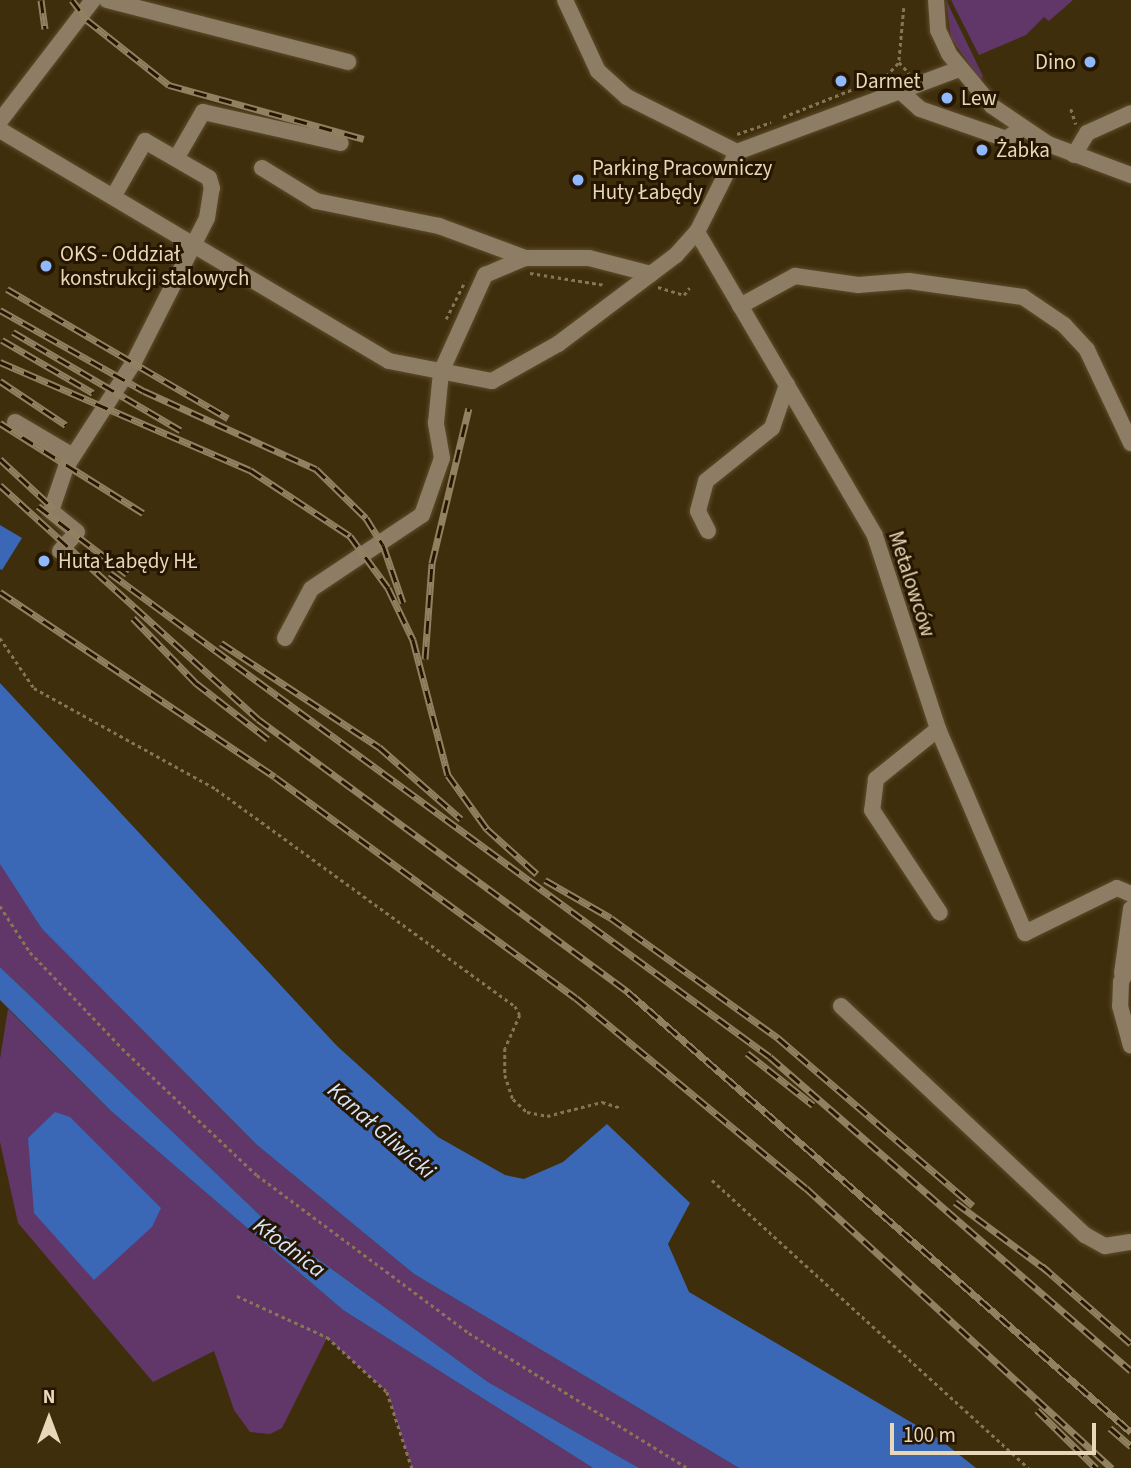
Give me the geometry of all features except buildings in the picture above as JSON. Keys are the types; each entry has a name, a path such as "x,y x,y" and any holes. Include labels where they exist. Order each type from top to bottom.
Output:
{"street":[{"path":"0,121 93,0"},
{"path":"107,0 348,62"},
{"path":"565,0 598,71 627,97 737,152"},
{"path":"936,0 938,30 959,69 1026,133 1074,155 1131,175"},
{"path":"0,130 390,361 492,382 558,344 647,280 676,254 697,232 737,152 959,69"},
{"path":"899,90 920,109 1006,139 1026,133"},
{"path":"177,157 203,112 341,143"},
{"path":"1074,155 1087,133 1131,114"},
{"path":"60,551 77,532 51,510 73,456 134,362 212,204 212,188 209,178 177,157 145,141 113,197"},
{"path":"262,168 316,201 439,226 525,264"},
{"name":"Metalowców","path":"697,232 876,536 938,729 1025,933 1117,888 1131,894"},
{"path":"285,638 311,589 422,515 442,458 436,423 441,372 485,275 525,264 589,258 647,280"},
{"path":"740,306 794,276 858,285 909,281 1023,297 1064,325 1087,351 1131,443"},
{"path":"708,531 698,511 702,489 772,428 787,385"},
{"path":"15,422 73,456"},
{"path":"938,729 877,779 872,810 940,913"},
{"path":"1131,909 1121,982 1131,1046"},
{"path":"1121,982 1131,962"},
{"path":"841,1006 1085,1235 1105,1246 1131,1242"}],"path":[{"path":"726,137 886,76 899,62 904,8"},
{"path":"899,62 909,73"},
{"path":"1071,109 1077,127"},
{"path":"525,264 539,278 605,285"},
{"path":"647,280 684,295 689,288"},
{"path":"0,638 34,688 216,789 514,1006 519,1020 503,1058 508,1089 519,1107 537,1116 601,1102 622,1108"},
{"path":"0,906 30,952 127,1053 257,1175 469,1333 688,1468"},
{"path":"712,1180 1028,1468"},
{"path":"237,1296 327,1337 387,1392 412,1468"}],"shaded area":[{"path":"946,0 983,76 980,80 951,38"},
{"path":"951,0 1073,0 1049,21 1044,17 1026,35 979,55"},
{"path":"0,861 42,929 257,1145 414,1274 739,1468 639,1468 488,1382 268,1223 0,967"},
{"path":"8,1009 111,1111 343,1310 593,1468 412,1468 387,1392 327,1338 282,1428 270,1434 250,1432 234,1410 214,1351 153,1382 18,1223 0,1142 0,1059"}],"water":[{"path":"0,525 22,538 2,570 0,569"},
{"name":"Kanał Gliwicki","path":"0,683 337,1046 438,1137 505,1175 524,1179 563,1162 607,1124 690,1203 668,1244 689,1292 938,1438 976,1468 739,1468 414,1274 257,1145 42,929 0,864"},
{"name":"Kłodnica","path":"0,967 268,1223 488,1382 639,1468 593,1468 343,1310 111,1111 0,1000"},
{"path":"55,1112 70,1117 161,1208 152,1227 94,1280 34,1213 28,1138"}],"railway":[{"path":"41,0 45,29"},
{"path":"72,0 87,20 169,85 364,139"},
{"path":"7,289 228,418"},
{"path":"0,310 144,391 316,469 366,518 383,545 403,603"},
{"path":"13,332 180,430"},
{"path":"2,340 93,393"},
{"path":"0,362 250,470 350,536 388,588 413,640 448,775 487,829 537,874"},
{"path":"0,381 66,425"},
{"path":"425,659 432,563 469,408"},
{"path":"0,423 143,513"},
{"path":"0,459 54,509"},
{"path":"0,485 258,719 628,992 1131,1432"},
{"path":"38,506 127,574"},
{"path":"110,573 770,1057 1131,1371"},
{"path":"0,592 275,777 576,998 806,1188 1112,1468"},
{"path":"133,618 196,683 268,739"},
{"path":"221,643 379,747 461,819"},
{"path":"545,880 611,918 778,1038 973,1206"},
{"path":"747,1053 813,1105"},
{"path":"955,1202 1048,1271"},
{"path":"1042,1266 1131,1344"},
{"path":"1037,1410 1096,1468"},
{"path":"1110,1428 1131,1446"}],"place":[{"name":"Dino","path":"1090,62"},
{"name":"Darmet","path":"841,81"},
{"name":"Lew","path":"947,98"},
{"name":"Żabka","path":"982,150"},
{"name":"Parking Pracowniczy Huty Łabędy","path":"578,180"},
{"name":"OKS - Oddział konstrukcji stalowych","path":"46,266"},
{"name":"Huta Łabędy HŁ","path":"44,561"}]}
